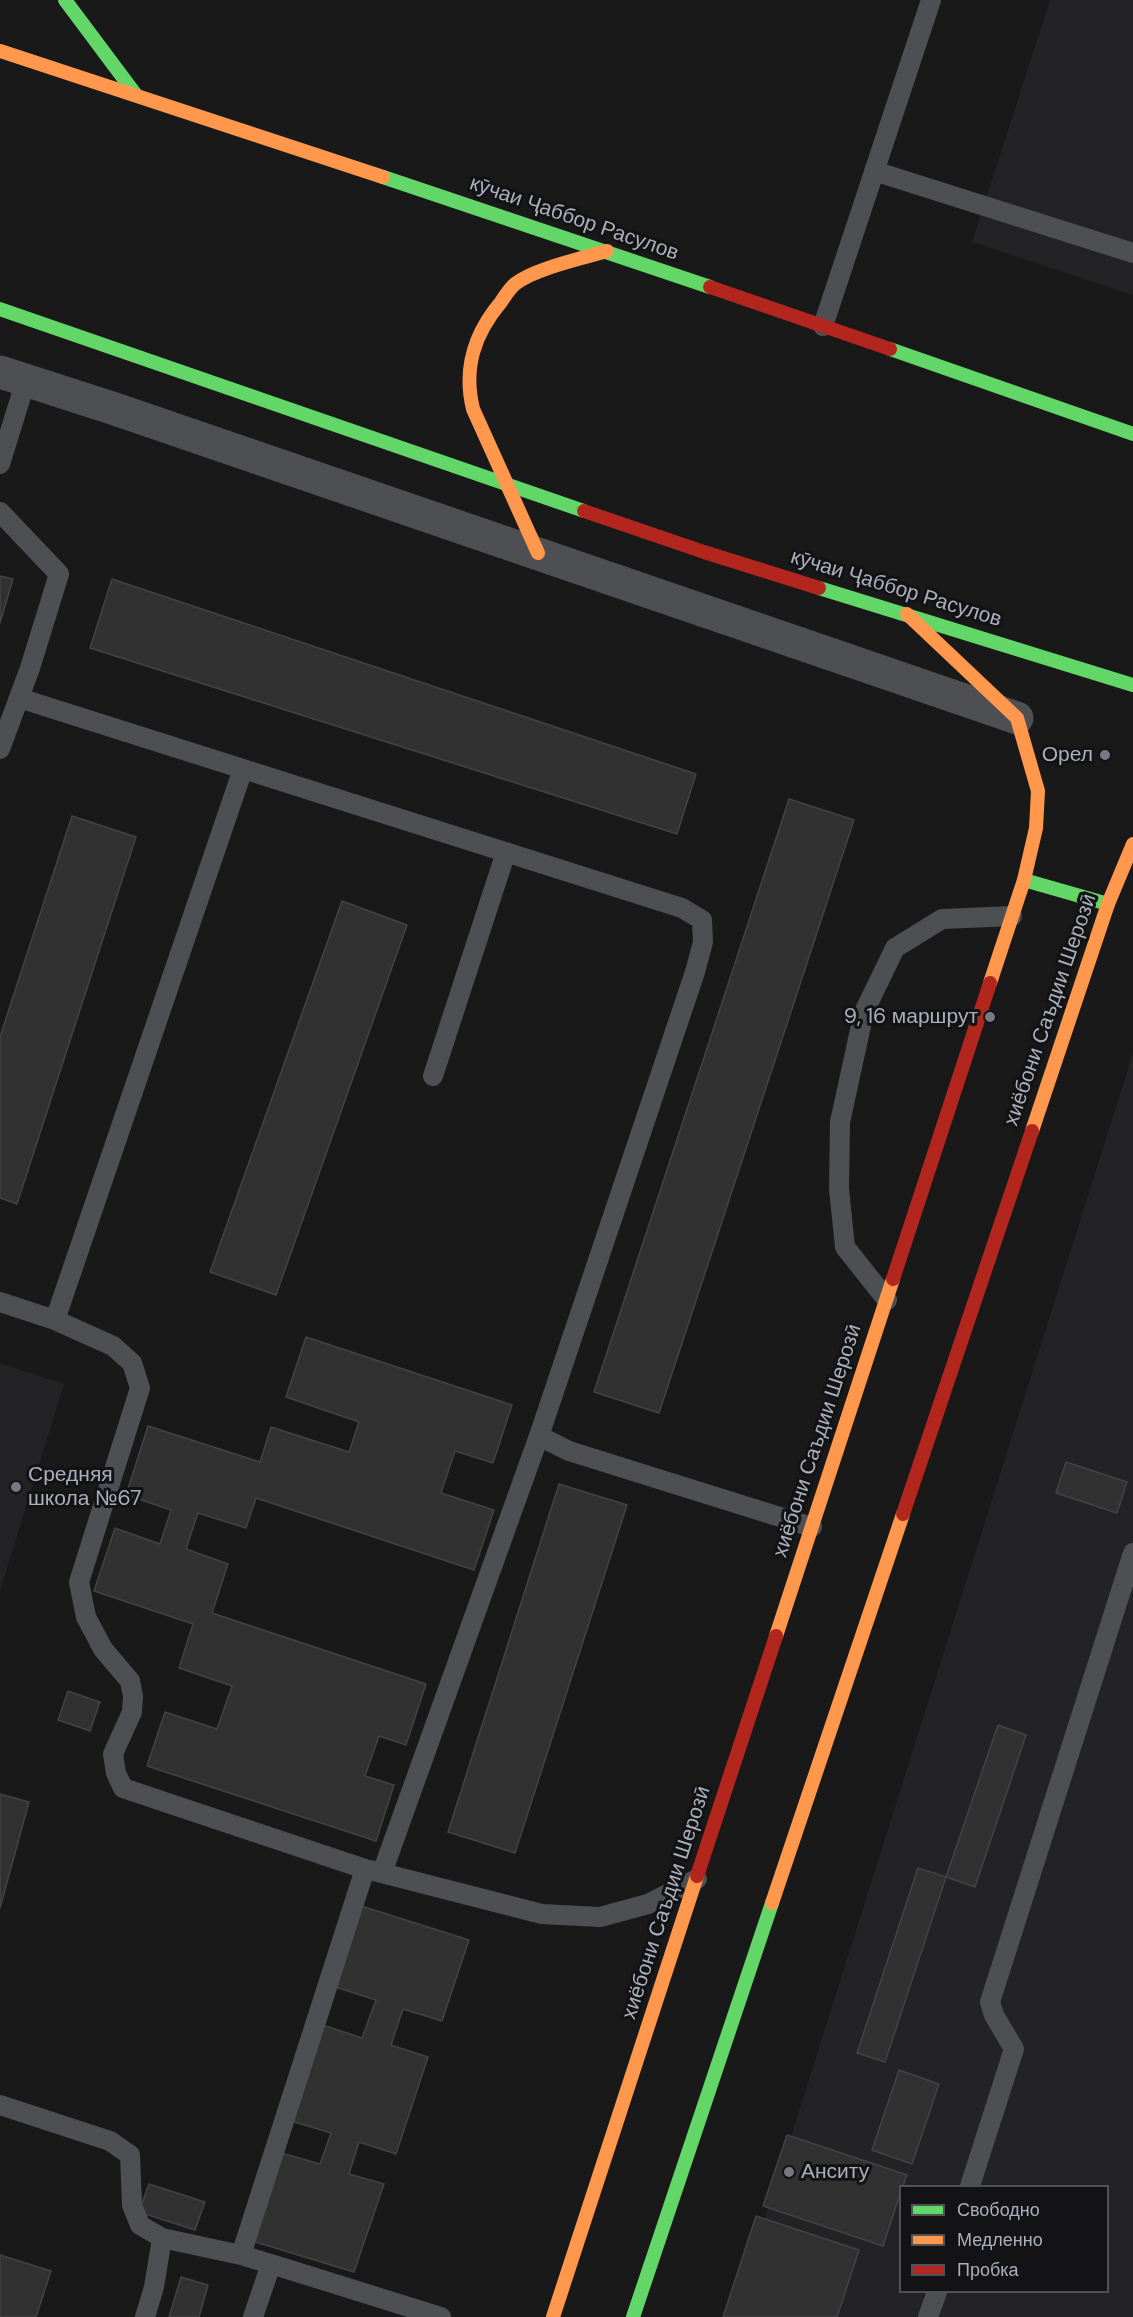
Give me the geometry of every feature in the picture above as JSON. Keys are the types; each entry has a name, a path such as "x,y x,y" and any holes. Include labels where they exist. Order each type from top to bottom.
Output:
{"main road":[{"path":"65,0 136,95"},
{"name":"кӯчаи Ҷаббор Расулов","path":"0,51 607,251 1133,434"},
{"path":"538,553 484,437 468,389 470,360 477,339 494,310 516,283 553,266 607,251"},
{"name":"кӯчаи Ҷаббор Расулов","path":"0,309 704,552 1133,685"},
{"path":"907,614 1017,718"},
{"name":"хиёбони Саъдии Шерозӣ","path":"553,2317 1024,880 1036,828 1038,790 1017,718"},
{"name":"хиёбони Саъдии Шерозӣ","path":"633,2317 1108,904 1133,844"},
{"path":"1024,880 1108,904"}],"street":[{"path":"13,376 1017,718"}],"lane":[{"path":"823,327 931,0"},
{"path":"874,171 1133,253"},
{"path":"0,464 13,376"},
{"path":"0,512 59,574 20,698 0,749"},
{"path":"20,698 682,908 702,920 703,942 694,972 539,1436 374,1871 241,2255"},
{"path":"55,1320 243,769"},
{"path":"433,1076 506,852"},
{"path":"887,1300 846,1247 839,1189 840,1122 864,1012 895,948 942,919 1012,916"},
{"path":"0,1302 55,1320 113,1346 132,1363 140,1388 79,1582 86,1617 103,1648 130,1681 134,1696 132,1712 113,1754 116,1773 123,1788 374,1871 542,1914 600,1917 648,1904 697,1879"},
{"path":"539,1436 569,1451 812,1527"},
{"path":"971,2185 1014,2049 994,2015 990,2002 1133,1553"},
{"path":"0,2105 110,2141 130,2156 132,2205 140,2225 162,2238 241,2255 441,2317"},
{"path":"145,2317 154,2287 162,2238"},
{"path":"253,2317 271,2264"},
{"path":"928,2317 936,2293"}],"shaded area":[{"path":"1050,0 1133,0 1133,295 972,242"},
{"path":"1133,1053 1133,2317 734,2317"},
{"name":"Средняя школа №67","path":"0,1363 64,1384 0,1591"}],"building":[{"path":"0,576 13,579 0,623"},
{"path":"112,579 696,774 677,834 90,648"},
{"path":"789,799 854,820 659,1413 594,1392"},
{"path":"72,816 136,837 17,1204 0,1198 0,1037"},
{"path":"342,901 407,925 276,1295 210,1272"},
{"path":"306,1337 512,1405 493,1463 455,1451 441,1493 494,1510 474,1570 256,1498 246,1528 198,1513 186,1549 228,1564 212,1613 426,1684 406,1745 379,1736 365,1776 394,1785 376,1841 147,1766 165,1712 217,1729 232,1686 179,1668 193,1624 94,1591 115,1528 160,1544 171,1510 126,1495 148,1426 260,1462 271,1427 349,1452 359,1422 286,1397"},
{"path":"1066,1462 1127,1482 1117,1513 1056,1493"},
{"path":"559,1484 627,1505 515,1853 448,1832"},
{"path":"68,1691 100,1702 90,1731 58,1720"},
{"path":"998,1725 1026,1735 975,1887 946,1877"},
{"path":"0,1794 29,1802 0,1908"},
{"path":"918,1868 946,1877 885,2062 857,2053"},
{"path":"355,1904 469,1940 442,2021 403,2009 391,2045 428,2057 396,2154 359,2142 349,2174 384,2184 354,2272 249,2240 278,2152 320,2164 331,2133 288,2120 320,2024 362,2038 376,2000 329,1985"},
{"path":"899,2070 939,2084 912,2164 872,2150"},
{"path":"787,2135 907,2175 903,2185 899,2185 899,2197 883,2246 763,2206"},
{"path":"149,2184 205,2202 195,2230 139,2212"},
{"path":"756,2216 859,2250 837,2317 723,2317"},
{"path":"0,2255 51,2271 36,2317 0,2317"},
{"path":"181,2277 208,2285 199,2317 169,2317"}],"traffic: fast":[{"path":"65,0 136,95"},
{"path":"383,177 710,287"},
{"path":"0,309 584,511"},
{"path":"890,349 1133,434"},
{"path":"819,588 1133,685"},
{"path":"1024,880 1108,904"},
{"path":"633,2317 772,1903"}],"traffic: slow":[{"path":"0,51 383,177"},
{"path":"538,553 473,409 469,379 473,352 484,326 515,284 546,269 607,251"},
{"path":"907,614 1017,718 1038,791 1036,828 1024,880 990,983"},
{"path":"1032,1131 1108,904 1133,844"},
{"path":"776,1636 893,1279"},
{"path":"772,1903 903,1514"},
{"path":"553,2317 697,1876"}],"traffic: jam":[{"path":"710,287 890,349"},
{"path":"584,511 819,588"},
{"path":"893,1279 990,983"},
{"path":"903,1514 1032,1131"},
{"path":"697,1876 776,1636"}],"place":[{"name":"Орел","path":"1105,755"},
{"name":"9, 16 маршрут","path":"990,1017"},
{"name":"Средняя школа №67","path":"16,1487"},
{"name":"Анситу","path":"789,2172"}]}
